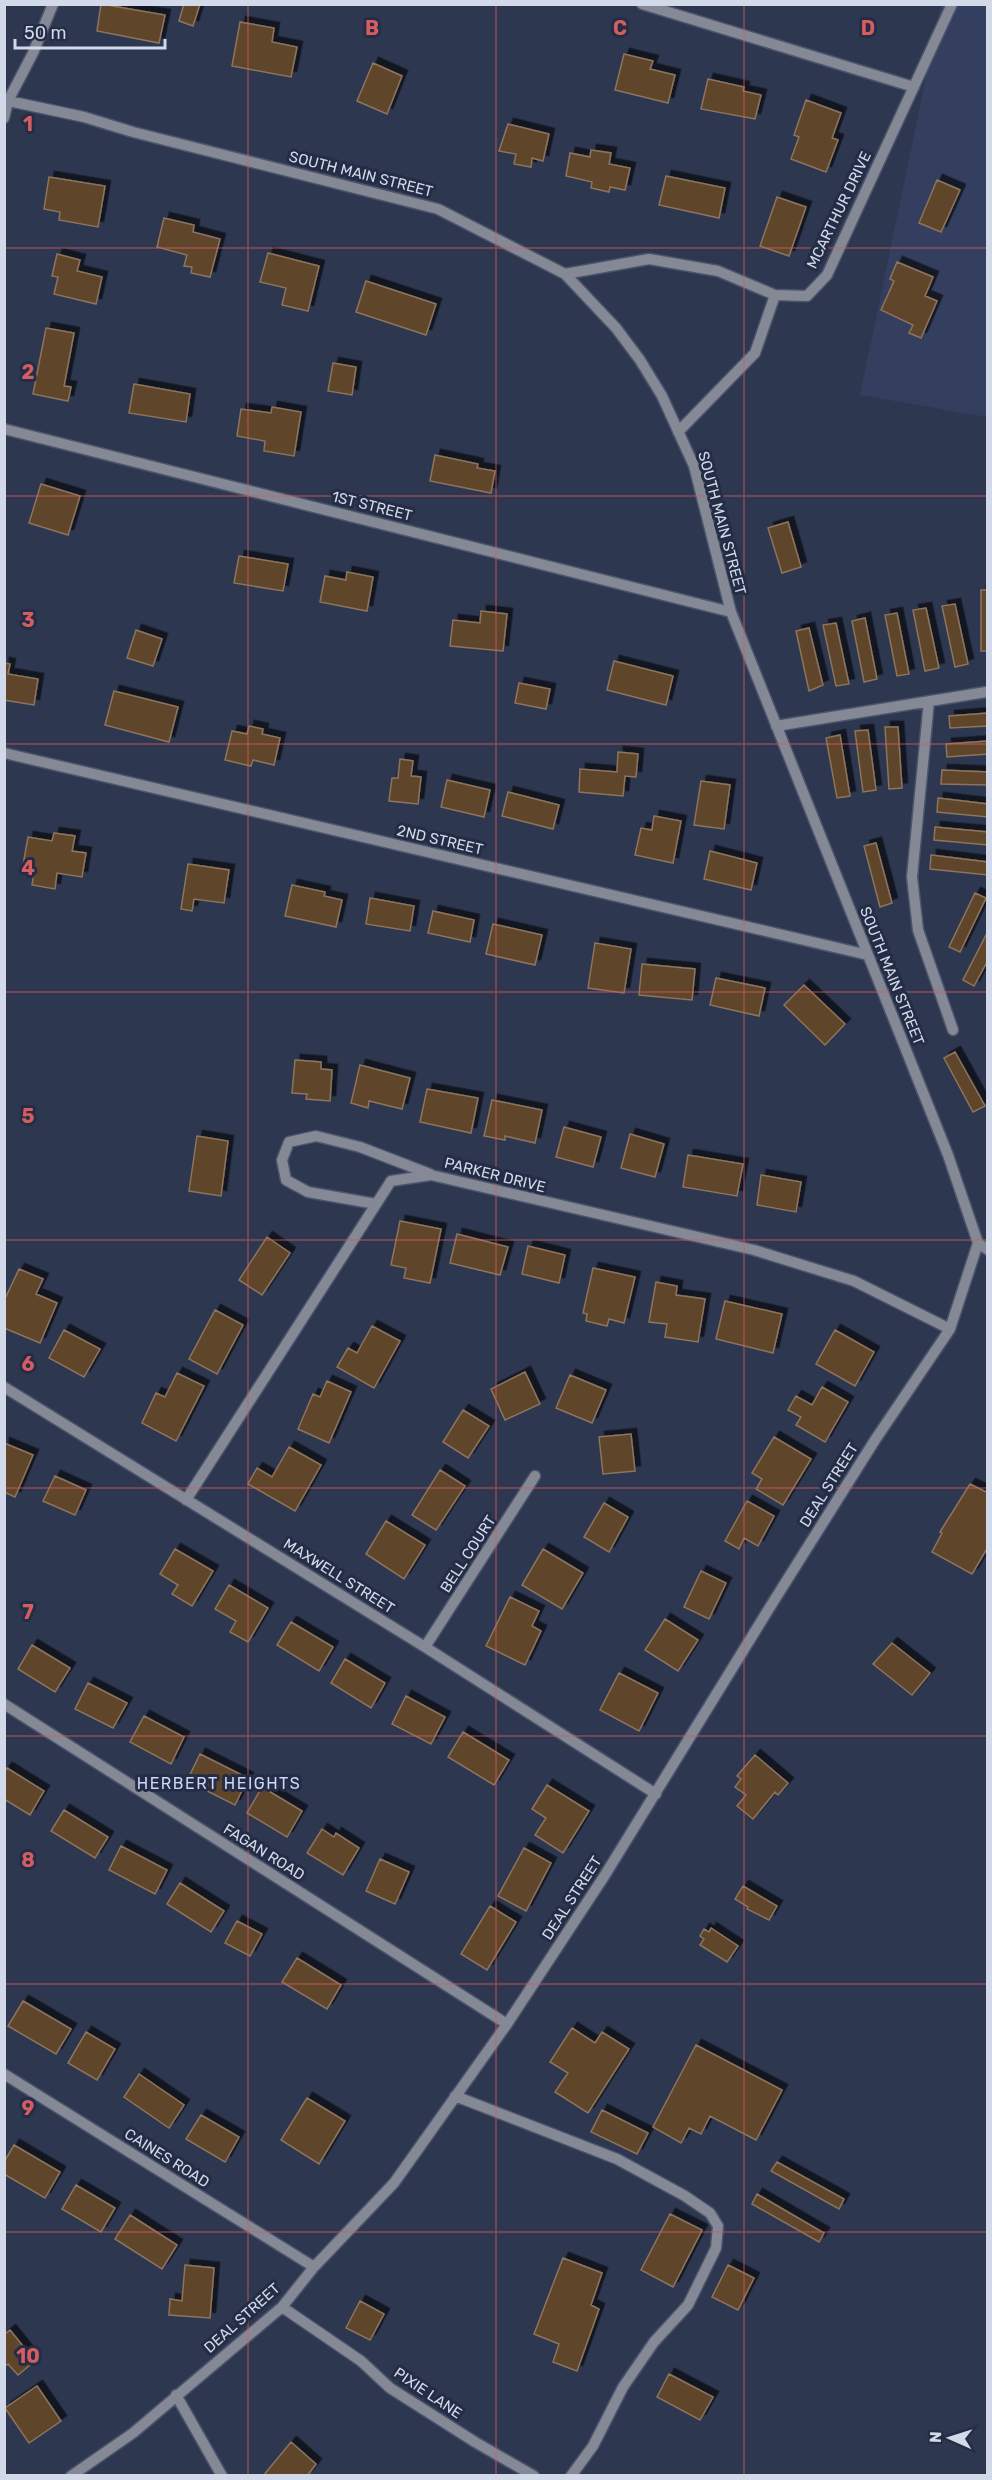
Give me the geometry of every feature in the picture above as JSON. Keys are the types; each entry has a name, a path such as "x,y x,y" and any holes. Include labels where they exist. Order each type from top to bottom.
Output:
{"street":[{"path":"4,118 6,100 33,53 53,4"},
{"path":"642,4 914,87"},
{"name":"MCARTHUR DRIVE","path":"565,274 649,259 718,271 775,295 807,296 827,275 952,4"},
{"name":"SOUTH MAIN STREET","path":"6,100 84,117 133,132 438,209 565,274 616,328 640,360 662,396 694,466 731,612 948,1155 978,1243"},
{"path":"678,432 755,353 775,295"},
{"name":"1ST STREET","path":"4,429 731,612"},
{"path":"776,726 986,692"},
{"path":"929,701 912,877 918,930 953,1030"},
{"name":"2ND STREET","path":"4,753 868,955"},
{"path":"376,1204 308,1192 286,1180 282,1160 290,1142 316,1136 360,1147 431,1175"},
{"name":"PARKER DRIVE","path":"186,1500 391,1181 431,1175 754,1250 854,1281 950,1329"},
{"path":"978,1243 987,1250"},
{"name":"DEAL STREET","path":"71,2475 133,2433 282,2307 314,2267 394,2183 507,2024 656,1794 770,1606 875,1440 950,1329 978,1243"},
{"name":"MAXWELL STREET","path":"4,1387 425,1647 656,1794"},
{"name":"BELL COURT","path":"425,1647 535,1476"},
{"name":"FAGAN ROAD","path":"4,1704 507,2024"},
{"name":"CAINES ROAD","path":"4,2074 314,2267"},
{"path":"455,2096 617,2159 685,2196 710,2213 718,2226 716,2248 688,2306 654,2342 623,2387 593,2446 571,2475"},
{"name":"PIXIE LANE","path":"282,2307 361,2361 390,2388 475,2442 534,2475"},
{"path":"176,2396 222,2475"}],"shaded area":[{"path":"941,5 987,5 987,417 860,395"}],"building":[{"path":"101,4 165,15 159,43 97,31"},
{"path":"184,4 200,4 193,26 179,21"},
{"path":"240,22 274,28 272,42 297,47 291,77 232,66"},
{"path":"624,54 653,61 650,69 675,75 668,103 615,90"},
{"path":"373,63 402,76 387,114 357,101"},
{"path":"708,79 744,87 743,91 761,95 755,119 701,109"},
{"path":"806,100 841,113 832,138 838,140 826,172 791,159 799,137 794,135"},
{"path":"508,124 549,134 543,161 532,158 531,167 514,164 516,154 499,151"},
{"path":"591,150 611,153 609,164 630,168 625,190 610,187 609,192 591,188 592,182 566,176 570,153 590,157"},
{"path":"666,176 725,188 719,218 659,205"},
{"path":"49,177 105,186 98,227 59,220 60,212 44,209"},
{"path":"937,180 960,190 941,232 919,223"},
{"path":"777,197 806,207 789,256 760,246"},
{"path":"164,218 194,225 193,232 220,239 210,277 191,273 192,267 184,266 187,255 157,247"},
{"path":"268,253 319,266 308,311 282,305 286,288 260,282"},
{"path":"57,254 80,260 77,271 102,277 96,304 54,294 58,277 52,276"},
{"path":"897,262 933,277 925,296 937,301 921,338 909,333 913,325 881,310 894,281 890,279"},
{"path":"366,281 436,304 426,335 356,312"},
{"path":"46,328 74,333 64,386 71,387 68,401 33,394"},
{"path":"333,363 356,367 352,395 328,391"},
{"path":"134,384 190,394 186,422 129,413"},
{"path":"272,407 301,412 294,456 264,451 265,441 237,436 241,409 271,413"},
{"path":"435,455 478,464 477,468 495,471 491,493 430,481"},
{"path":"41,484 80,496 68,535 29,523"},
{"path":"788,522 801,567 782,573 768,528"},
{"path":"239,556 288,564 283,591 234,583"},
{"path":"347,572 373,577 367,611 320,602 325,576 346,580"},
{"path":"981,590 988,590 988,651 981,651"},
{"path":"955,604 968,664 955,667 942,606"},
{"path":"926,608 939,668 925,671 913,610"},
{"path":"481,611 507,614 503,651 450,646 453,620 480,623"},
{"path":"897,613 909,674 897,676 885,615"},
{"path":"865,618 877,679 864,682 852,621"},
{"path":"836,623 849,684 836,686 823,625"},
{"path":"809,628 823,685 809,691 796,631"},
{"path":"136,630 162,639 153,666 127,658"},
{"path":"614,661 673,676 666,705 607,690"},
{"path":"4,663 10,664 8,674 38,679 34,705 4,700"},
{"path":"519,683 550,689 546,709 515,703"},
{"path":"114,691 178,707 169,742 105,725"},
{"path":"988,713 988,726 950,728 949,716"},
{"path":"249,726 263,729 262,734 280,738 274,765 253,760 251,766 225,760 232,731 247,734"},
{"path":"885,727 898,727 902,788 889,789"},
{"path":"868,730 876,790 863,792 855,731"},
{"path":"840,735 850,796 837,798 826,738"},
{"path":"988,741 988,754 947,757 946,744"},
{"path":"618,752 638,754 636,777 625,776 623,796 579,792 580,769 617,772"},
{"path":"400,759 413,761 411,776 421,777 418,804 389,801 392,778 398,778"},
{"path":"942,770 988,772 988,785 941,784"},
{"path":"447,780 490,790 484,817 441,807"},
{"path":"701,781 730,785 724,829 694,825"},
{"path":"508,792 559,805 553,829 502,816"},
{"path":"938,798 988,804 988,817 937,812"},
{"path":"654,816 681,821 673,863 635,855 641,828 652,830"},
{"path":"935,827 988,832 988,845 934,840"},
{"path":"54,833 75,836 72,851 86,853 82,877 57,873 55,889 32,885 35,867 23,865 28,837 52,841"},
{"path":"876,843 892,903 880,907 864,846"},
{"path":"710,851 757,863 751,890 704,879"},
{"path":"931,855 988,862 988,875 930,869"},
{"path":"188,864 229,870 224,903 194,899 192,911 181,909"},
{"path":"292,885 325,892 324,896 342,900 336,927 285,916"},
{"path":"975,893 986,898 960,952 949,947"},
{"path":"370,898 414,906 410,931 366,924"},
{"path":"433,911 474,920 470,942 428,933"},
{"path":"493,924 542,935 535,965 486,954"},
{"path":"988,931 988,960 974,986 963,980"},
{"path":"595,943 631,949 624,993 588,988"},
{"path":"642,964 695,969 692,1000 639,995"},
{"path":"716,978 765,988 759,1016 710,1005"},
{"path":"804,985 845,1024 825,1045 784,1005"},
{"path":"955,1052 985,1106 973,1112 944,1058"},
{"path":"295,1060 321,1062 321,1069 332,1070 330,1101 306,1099 307,1094 292,1093"},
{"path":"360,1065 410,1078 402,1109 369,1101 368,1108 351,1103"},
{"path":"427,1089 478,1098 471,1133 420,1122"},
{"path":"492,1100 542,1110 535,1143 505,1136 505,1140 484,1136"},
{"path":"564,1127 601,1137 593,1167 556,1157"},
{"path":"630,1134 664,1144 655,1177 621,1168"},
{"path":"197,1136 228,1141 221,1196 189,1191"},
{"path":"688,1155 743,1164 737,1196 683,1187"},
{"path":"761,1175 801,1182 796,1212 757,1205"},
{"path":"400,1221 441,1229 430,1283 404,1278 406,1268 391,1265"},
{"path":"457,1234 508,1247 500,1275 450,1263"},
{"path":"267,1237 290,1253 262,1295 239,1280"},
{"path":"528,1246 565,1255 559,1283 522,1274"},
{"path":"593,1268 635,1277 624,1323 609,1319 607,1326 586,1321 587,1314 583,1313"},
{"path":"19,1269 43,1279 36,1294 57,1303 40,1343 4,1328 4,1301"},
{"path":"656,1282 677,1286 676,1295 705,1299 698,1342 665,1337 667,1324 649,1322"},
{"path":"725,1301 782,1314 773,1353 716,1339"},
{"path":"215,1310 243,1325 217,1374 189,1359"},
{"path":"372,1326 400,1341 374,1388 337,1367 348,1348 357,1353"},
{"path":"64,1330 100,1349 84,1377 49,1358"},
{"path":"835,1330 874,1352 855,1386 816,1364"},
{"path":"525,1372 540,1404 505,1420 491,1389"},
{"path":"177,1373 204,1386 176,1441 142,1423 156,1393 165,1397"},
{"path":"570,1375 606,1390 592,1423 556,1408"},
{"path":"327,1381 351,1392 329,1443 298,1429 313,1394 320,1397"},
{"path":"822,1387 848,1402 825,1442 796,1425 801,1417 788,1410 796,1396 812,1405"},
{"path":"463,1410 489,1426 468,1458 443,1442"},
{"path":"631,1434 635,1471 603,1474 599,1437"},
{"path":"774,1437 811,1459 783,1505 756,1489 762,1479 752,1473"},
{"path":"4,1443 33,1455 15,1497 4,1492"},
{"path":"289,1447 321,1465 295,1511 248,1484 257,1468 272,1477"},
{"path":"440,1470 465,1486 436,1530 412,1515"},
{"path":"55,1476 86,1490 75,1515 43,1501"},
{"path":"970,1484 988,1493 988,1547 972,1574 932,1552 942,1533 940,1532"},
{"path":"747,1501 774,1516 758,1546 744,1538 739,1549 725,1541"},
{"path":"604,1503 628,1517 609,1552 584,1537"},
{"path":"386,1521 425,1545 404,1579 366,1554"},
{"path":"175,1549 213,1571 192,1606 172,1594 178,1585 160,1574"},
{"path":"543,1549 583,1573 562,1609 522,1585"},
{"path":"701,1571 726,1583 709,1619 684,1607"},
{"path":"229,1585 268,1608 248,1642 230,1632 236,1621 215,1609"},
{"path":"510,1597 539,1611 532,1626 541,1631 525,1665 486,1646"},
{"path":"665,1619 698,1640 678,1671 645,1650"},
{"path":"291,1622 333,1647 319,1671 277,1645"},
{"path":"892,1643 930,1673 912,1695 873,1664"},
{"path":"32,1645 70,1668 55,1692 18,1669"},
{"path":"345,1659 385,1683 371,1708 331,1683"},
{"path":"619,1673 658,1693 639,1731 600,1710"},
{"path":"88,1683 127,1703 113,1728 75,1709"},
{"path":"406,1696 445,1717 431,1744 392,1724"},
{"path":"144,1716 184,1737 171,1764 130,1742"},
{"path":"463,1732 509,1760 494,1785 448,1757"},
{"path":"200,1754 248,1778 235,1805 187,1781"},
{"path":"755,1755 788,1783 778,1795 775,1792 753,1819 737,1806 746,1795 735,1787 741,1779 737,1776"},
{"path":"7,1768 44,1791 30,1815 4,1799 4,1771"},
{"path":"547,1785 589,1811 563,1853 535,1835 546,1818 532,1809"},
{"path":"262,1787 302,1811 287,1837 247,1813"},
{"path":"64,1810 108,1837 95,1858 51,1831"},
{"path":"322,1829 334,1837 336,1833 359,1848 343,1875 307,1853"},
{"path":"121,1846 167,1870 155,1894 109,1870"},
{"path":"524,1848 551,1863 526,1911 498,1896"},
{"path":"380,1859 409,1872 395,1904 366,1891"},
{"path":"180,1883 224,1911 211,1932 167,1904"},
{"path":"743,1886 777,1906 769,1920 747,1909 748,1907 735,1899"},
{"path":"490,1906 516,1922 487,1970 461,1954"},
{"path":"237,1921 262,1934 250,1956 225,1943"},
{"path":"711,1928 738,1946 727,1962 700,1945 704,1939 700,1936 704,1929 709,1932"},
{"path":"297,1958 341,1985 327,2009 282,1982"},
{"path":"23,2001 71,2029 56,2054 8,2026"},
{"path":"572,2028 595,2043 602,2032 629,2049 588,2113 555,2092 568,2073 550,2062"},
{"path":"86,2032 115,2049 97,2080 68,2063"},
{"path":"696,2045 782,2090 756,2140 710,2116 701,2134 689,2128 681,2143 653,2127"},
{"path":"139,2074 184,2105 169,2128 124,2097"},
{"path":"307,2098 345,2121 319,2164 281,2140"},
{"path":"602,2110 648,2133 637,2154 591,2132"},
{"path":"201,2115 239,2137 225,2162 186,2139"},
{"path":"14,2145 60,2172 45,2198 4,2174 4,2162"},
{"path":"777,2162 844,2199 839,2209 771,2171"},
{"path":"76,2185 115,2208 101,2232 62,2209"},
{"path":"757,2194 824,2233 819,2242 752,2204"},
{"path":"670,2214 702,2230 673,2287 641,2270"},
{"path":"130,2215 177,2245 162,2269 115,2239"},
{"path":"563,2258 602,2273 591,2305 599,2309 577,2371 553,2362 559,2344 534,2334"},
{"path":"185,2265 214,2268 210,2318 169,2315 170,2299 182,2301"},
{"path":"728,2265 754,2278 738,2310 712,2297"},
{"path":"360,2301 384,2314 370,2340 346,2328"},
{"path":"10,2330 35,2361 18,2375 8,2364 4,2367 4,2335"},
{"path":"669,2374 713,2397 700,2420 657,2397"},
{"path":"37,2386 61,2421 29,2443 5,2408"},
{"path":"291,2442 316,2464 307,2476 263,2476"}],"district":[{"name":"HERBERT HEIGHTS","path":"219,1783"}]}
